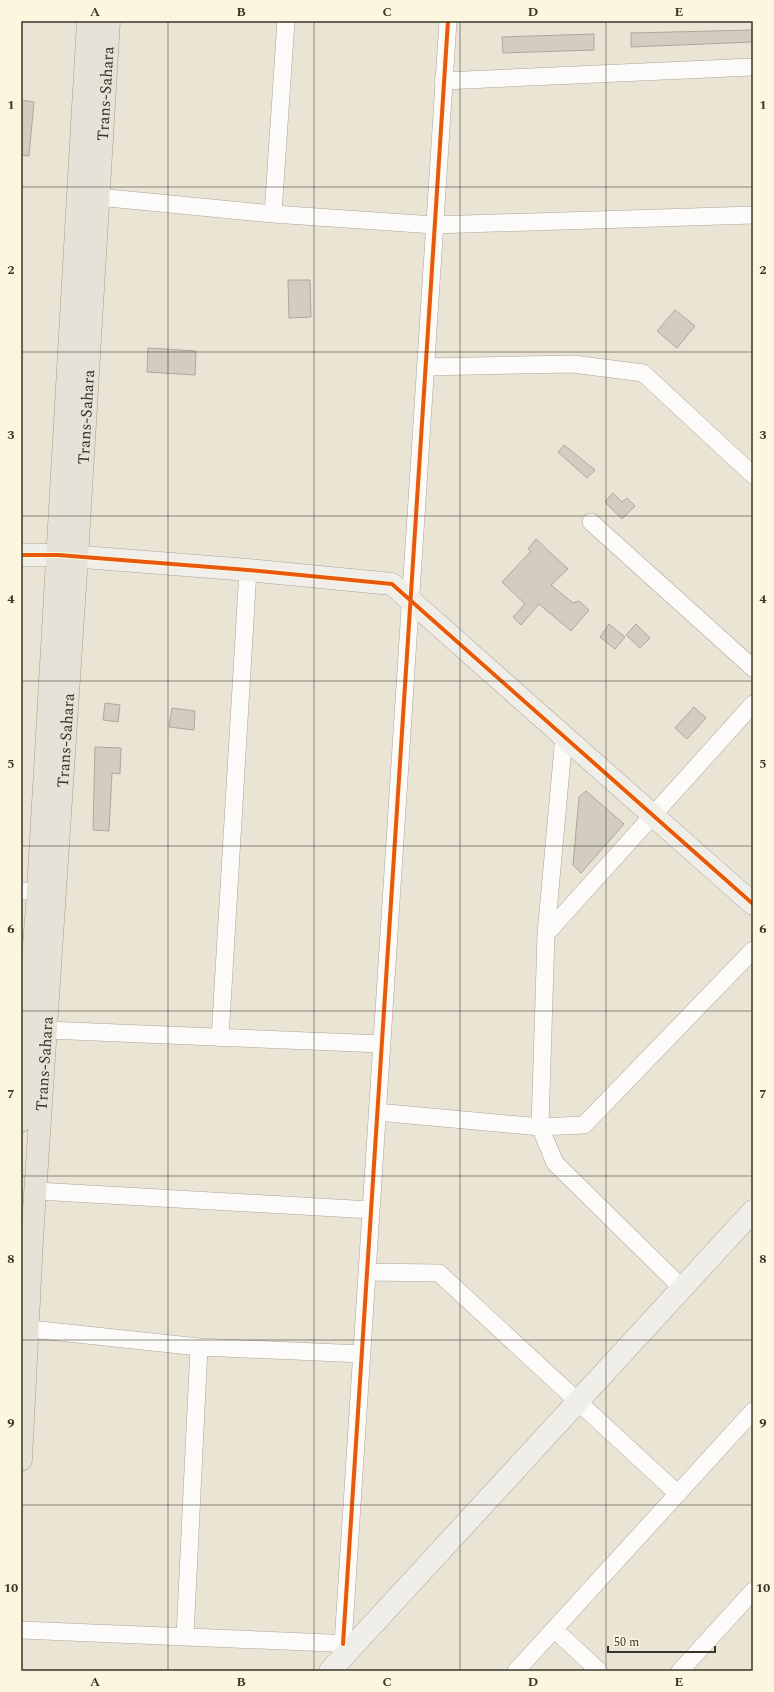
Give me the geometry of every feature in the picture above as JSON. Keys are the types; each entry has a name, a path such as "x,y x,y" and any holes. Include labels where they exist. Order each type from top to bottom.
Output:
{"main road":[{"name":"Trans-Sahara","path":"21,1460 25,1329 37,1191 54,886 88,21"},
{"name":"Trans-Sahara","path":"21,1121 29,891 67,556 98,197 109,21"}],"street":[{"path":"273,214 286,21"},
{"path":"349,1644 367,1272 448,21"},
{"path":"444,81 753,67"},
{"path":"98,197 273,214 434,225 753,215"},
{"path":"425,367 573,364 643,373 753,475"},
{"path":"591,522 753,668"},
{"path":"21,555 67,556 248,570 392,584 753,904"},
{"path":"220,1038 248,570"},
{"path":"546,934 753,704"},
{"path":"564,736 546,934 540,1126 555,1163 682,1288"},
{"path":"377,1112 540,1126 584,1125 753,950"},
{"path":"46,1030 382,1044"},
{"path":"37,1191 371,1210"},
{"path":"330,1671 349,1644 578,1401 753,1211"},
{"path":"367,1272 439,1273 678,1494"},
{"path":"25,1329 199,1347 362,1354"},
{"path":"185,1637 199,1347"},
{"path":"516,1671 753,1411"},
{"path":"680,1671 753,1591"},
{"path":"554,1629 599,1671"},
{"path":"21,1630 349,1644"}],"building":[{"path":"753,30 753,42 631,47 631,33"},
{"path":"594,34 594,50 503,53 502,37"},
{"path":"21,100 34,102 29,156 21,155"},
{"path":"288,280 310,280 311,317 289,318"},
{"path":"675,310 695,326 677,348 657,331"},
{"path":"148,348 196,351 195,375 147,372"},
{"path":"564,445 595,470 587,478 558,452"},
{"path":"613,493 622,502 627,498 635,506 622,519 605,502"},
{"path":"536,539 568,569 551,585 573,603 579,601 589,610 571,631 539,604 521,625 513,617 525,604 502,582 531,551 528,549"},
{"path":"609,624 625,637 615,649 600,637"},
{"path":"636,624 650,638 640,648 626,635"},
{"path":"105,703 120,705 118,722 103,720"},
{"path":"694,707 706,718 687,739 675,728"},
{"path":"172,708 195,711 194,730 169,727"},
{"path":"95,747 121,748 120,774 112,773 109,831 93,830"},
{"path":"586,791 624,824 581,873 573,865 579,797"}],"cycle path":[{"path":"343,1644 448,21"},
{"path":"21,555 58,555 248,570 392,584 753,904"}]}
